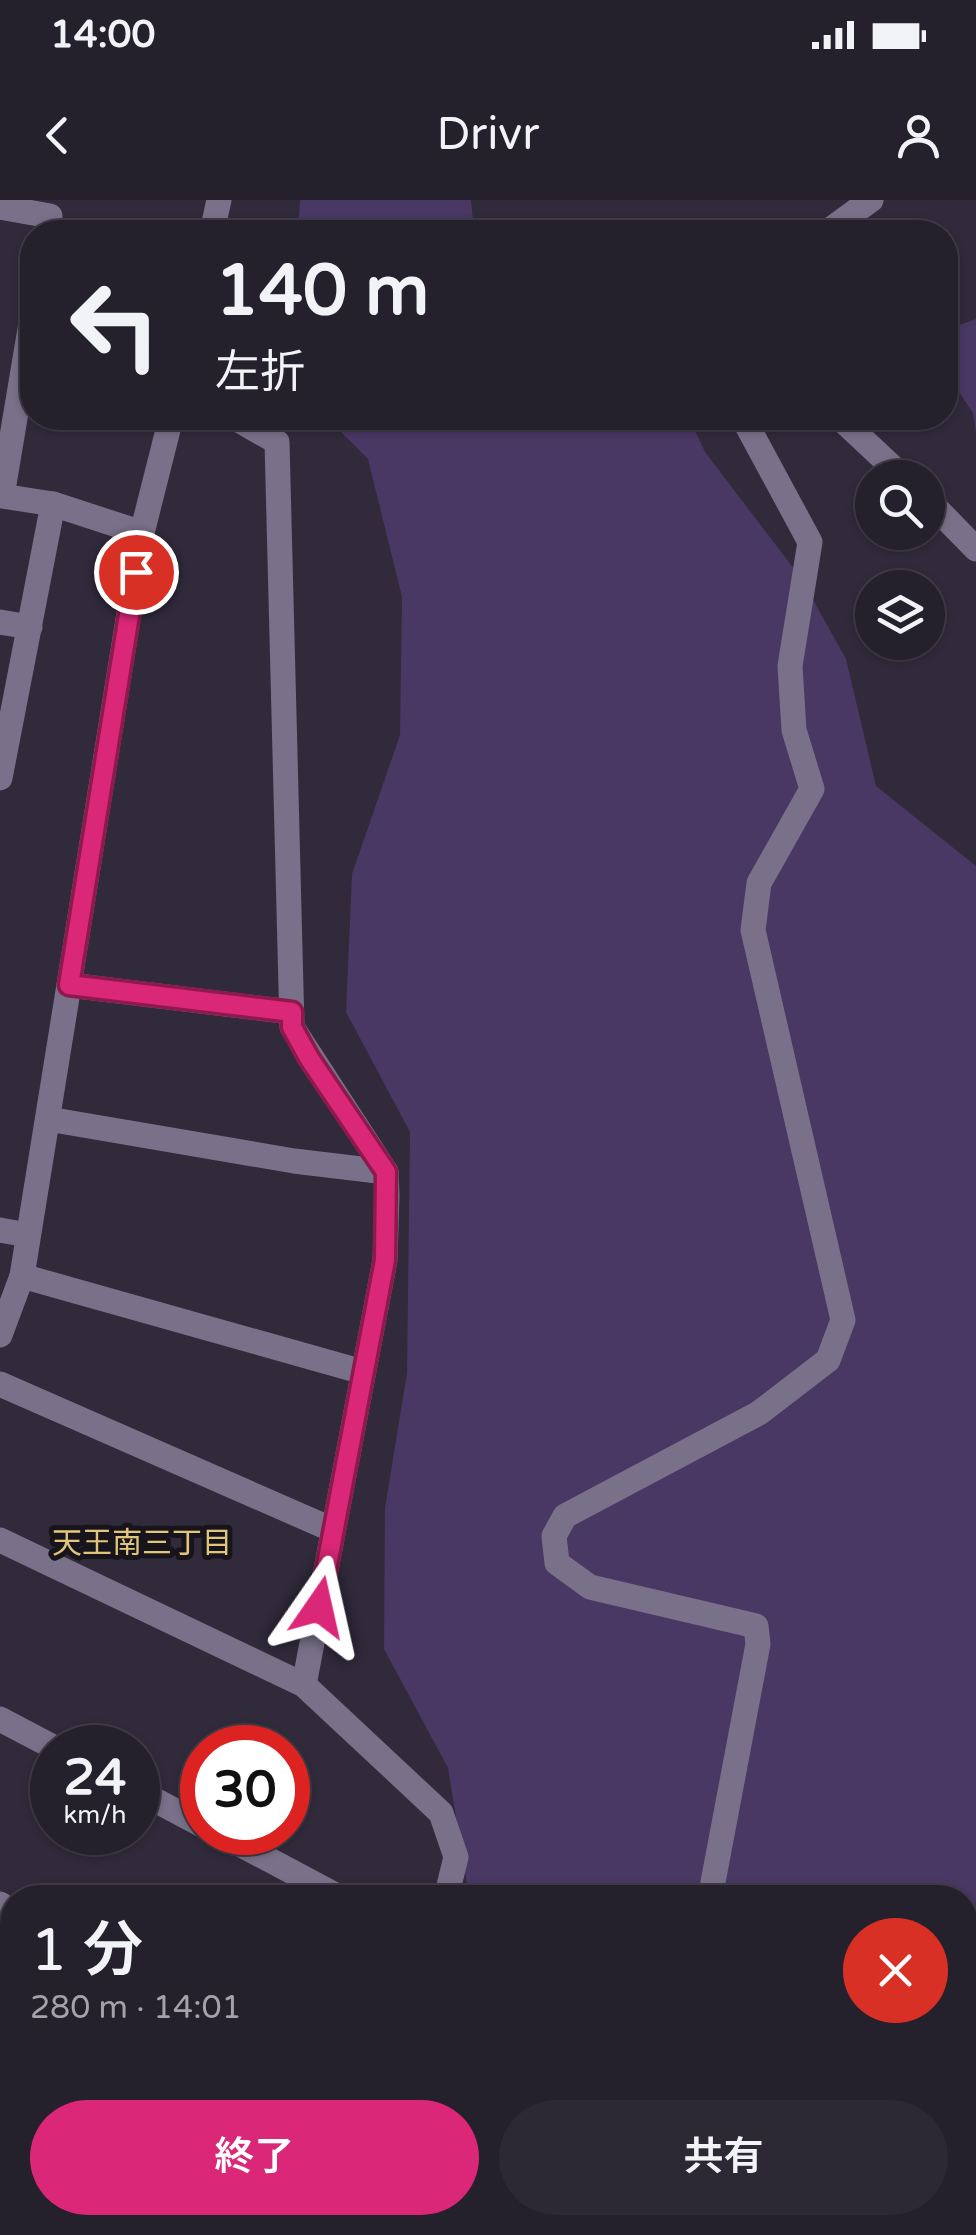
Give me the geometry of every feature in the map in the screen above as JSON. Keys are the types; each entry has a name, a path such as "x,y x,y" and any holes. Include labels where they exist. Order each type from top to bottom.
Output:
{"street":[{"path":"844,220 870,200"},
{"path":"0,207 50,216"},
{"path":"12,372 1,499 53,504 142,533"},
{"path":"0,1335 22,1276 142,533 168,430"},
{"path":"256,430 277,442 292,1027 386,1172 385,1260 304,1684"},
{"path":"712,1885 758,1644 756,1626 590,1587 556,1563 554,1536 566,1516 760,1413 828,1360 842,1320 752,930 759,883 812,789 794,730 790,666 810,542 749,430"},
{"path":"853,430 885,460"},
{"path":"0,778 4,738 53,504"},
{"path":"945,517 976,549"},
{"path":"0,622 30,627"},
{"path":"69,985 292,1012"},
{"path":"48,1119 294,1161 386,1172"},
{"path":"0,1230 28,1235"},
{"path":"22,1276 363,1372"},
{"path":"0,1384 334,1530"},
{"path":"0,1540 304,1684 441,1813 456,1856 449,1885"},
{"path":"0,1718 30,1734"},
{"path":"260,1855 317,1885"}],"shaded area":[{"path":"300,200 471,200 473,220 299,220"},
{"path":"976,319 976,432 973,413 958,390 958,325"},
{"path":"339,430 695,430 705,452 801,578 846,659 876,786 976,866 976,1885 467,1885 448,1768 384,1649 385,1508 407,1373 410,1132 346,1012 352,874 400,735 402,597 368,459"}],"district":[{"name":"天王南三丁目","path":"142,1543"}],"route":[{"path":"136,572 69,985 292,1012 292,1027 309,1058 386,1172 385,1260 319,1607"}]}
